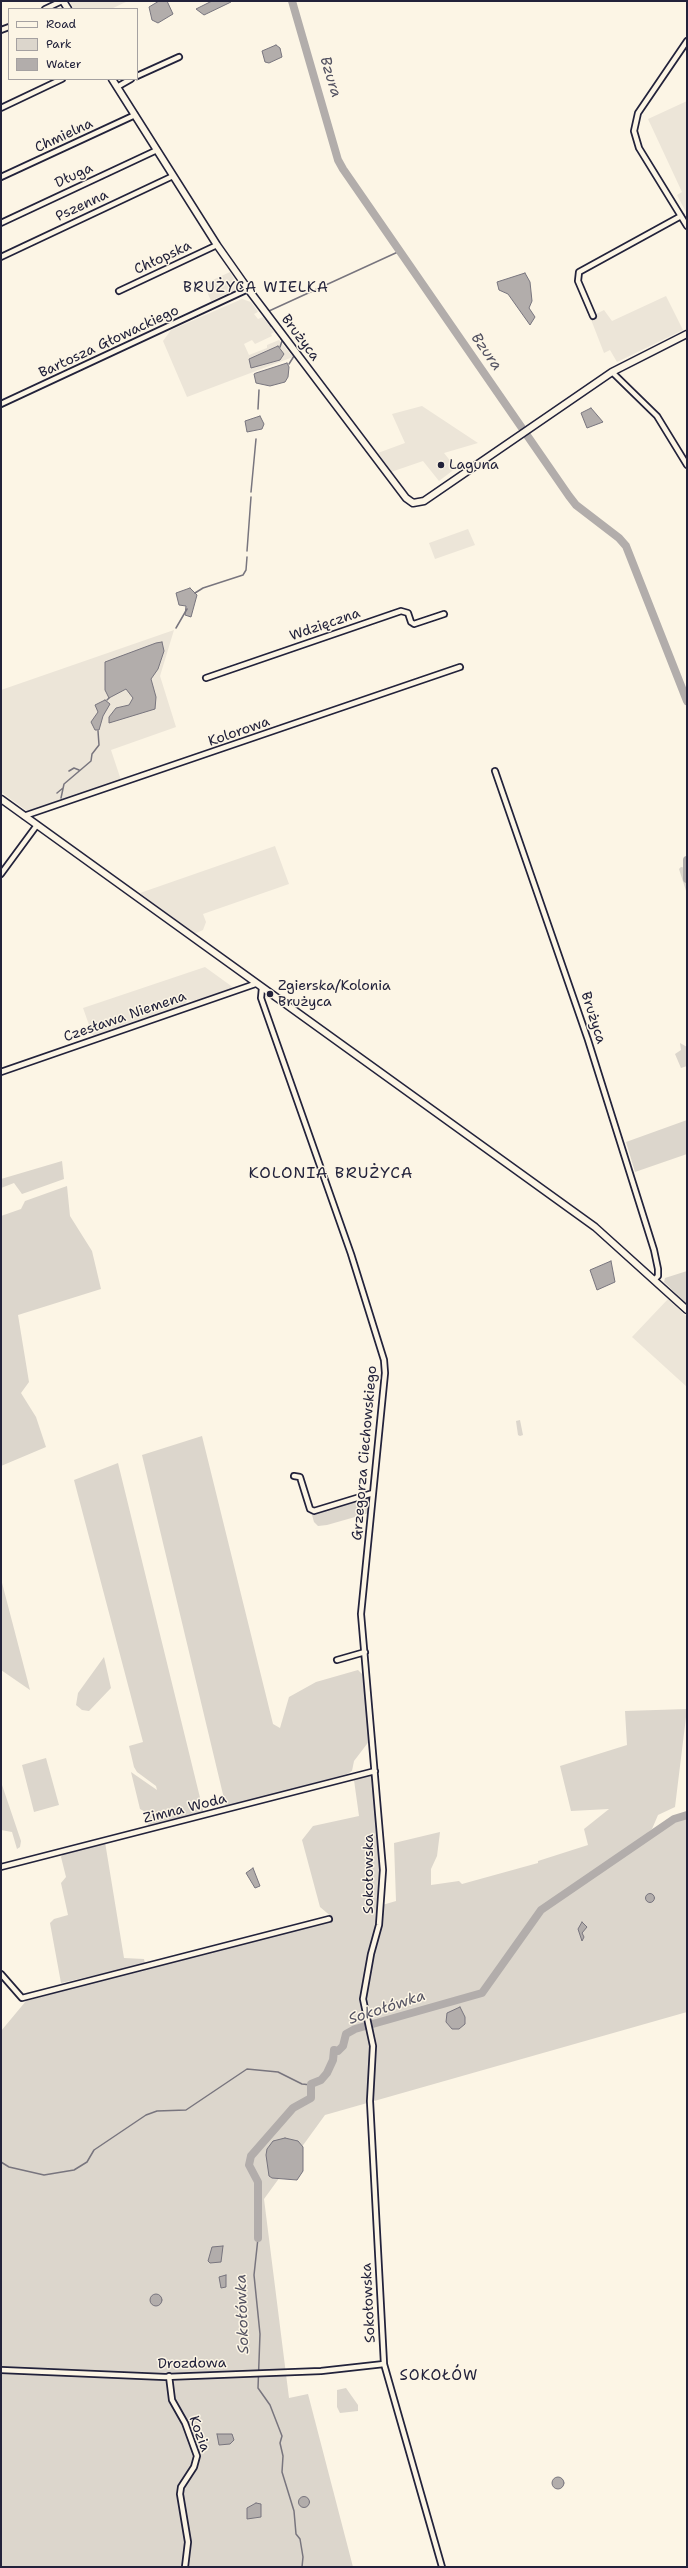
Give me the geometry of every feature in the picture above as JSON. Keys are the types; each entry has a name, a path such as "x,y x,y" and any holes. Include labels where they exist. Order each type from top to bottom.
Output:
{"street":[{"path":"47,8 62,1"},
{"path":"687,41 638,113 634,131 639,148 687,226"},
{"path":"138,76 179,56"},
{"path":"1,108 60,80"},
{"name":"Brużyca","path":"113,80 217,245 248,289 406,498 413,503 424,501 612,372"},
{"path":"117,87 129,80"},
{"name":"Chmielna","path":"1,177 135,115"},
{"name":"Długa","path":"1,223 157,150"},
{"name":"Pszenna","path":"1,257 173,176"},
{"path":"593,316 578,281 579,272 681,216"},
{"name":"Chłopska","path":"119,291 217,245"},
{"name":"Bartosza Głowackiego","path":"1,404 248,289"},
{"path":"687,334 612,372 657,416 687,465"},
{"name":"Wdzięczna","path":"206,678 401,611 408,614 410,622 414,624 444,614"},
{"name":"Kolorowa","path":"24,816 460,667"},
{"name":"Brużyca","path":"495,771 588,1040 654,1250 656,1278"},
{"path":"1,800 595,1227 656,1278 687,1310"},
{"path":"1,874 37,825"},
{"name":"Czesława Niemena","path":"1,1072 255,984"},
{"name":"Grzegorza Ciechowskiego","path":"262,988 261,998 351,1254 384,1360 385,1373 362,1603 375,1771"},
{"path":"294,1476 300,1478 310,1509 314,1511 373,1493"},
{"path":"337,1660 365,1652"},
{"name":"Zimna Woda","path":"1,1867 375,1771"},
{"name":"Sokołowska","path":"375,1771 383,1870 379,1925 371,1954 362,1999 373,2046 370,2101 384,2364 442,2567"},
{"path":"1,1974 22,1998 329,1918"},
{"name":"Drozdowa","path":"1,2370 169,2376 321,2371 384,2364"},
{"name":"Kozia","path":"169,2376 172,2400 184,2423 197,2456 194,2467 181,2487 180,2494 188,2542 184,2567"}],"shaded area":[{"path":"69,1 128,1 113,8 73,8"},
{"path":"687,101 687,214 677,195 682,192 648,119"},
{"path":"230,272 239,288 211,301 204,284"},
{"path":"666,296 683,330 617,362 610,350 604,353 590,317 604,310 612,321"},
{"path":"242,299 251,302 258,312 254,314 258,319 263,317 274,332 271,334 272,336 255,344 252,340 244,344 249,355 267,348 267,345 279,340 293,357 187,397 163,341 171,330"},
{"path":"422,406 478,443 444,453 456,468 439,481 423,461 391,472 378,453 405,443 392,414"},
{"path":"468,529 475,545 435,559 429,543"},
{"path":"174,630 160,676 176,727 111,750 121,780 27,811 1,792 1,690"},
{"path":"275,846 289,884 203,914 206,922 203,930 194,934 140,893"},
{"path":"205,967 234,988 195,1001 188,1000 184,1005 93,1036 83,1008"},
{"path":"668,1299 687,1317 687,1387 632,1337"}],"green space":[{"path":"681,867 687,868 687,894 679,869"},
{"path":"680,1043 687,1047 687,1066 681,1068 675,1054 681,1050"},
{"path":"687,1120 687,1154 635,1172 626,1142"},
{"path":"62,1161 64,1179 22,1194 14,1183 1,1188 1,1179"},
{"path":"67,1186 70,1216 92,1251 101,1289 18,1315 29,1382 21,1393 36,1417 46,1447 1,1466 1,1216 21,1209 25,1201"},
{"path":"687,1271 687,1304 664,1282 665,1278"},
{"path":"520,1420 523,1435 520,1436 518,1435 516,1421"},
{"path":"202,1436 273,1724 280,1728 289,1697 316,1682 358,1670 362,1674 370,1740 354,1761 352,1771 347,1774 226,1807 142,1455"},
{"path":"118,1463 204,1814 151,1826 148,1825 147,1813 140,1809 131,1772 157,1790 156,1786 137,1772 134,1767 129,1746 143,1742 74,1480"},
{"path":"370,1497 369,1513 327,1525 318,1526 314,1522 312,1515"},
{"path":"1,1579 30,1690 1,1670"},
{"path":"104,1657 111,1688 89,1711 82,1710 76,1705 78,1693"},
{"path":"687,1709 675,1807 658,1815 652,1829 646,1834 687,1817 687,2012 325,2115 264,2199 289,2398 308,2394 353,2567 1,2567 1,2031 26,2001 333,1918 320,1907 302,1840 313,1826 359,1816 354,1780 372,1774 381,1888 379,1906 396,1901 394,1843 440,1832 437,1856 431,1869 431,1885 459,1881 462,1884 538,1863 538,1861 588,1845 584,1829 609,1809 571,1811 560,1766 627,1745 625,1711"},
{"path":"46,1758 59,1805 34,1812 22,1765"},
{"path":"1,1782 21,1841 20,1847 17,1849 12,1832 1,1830"},
{"path":"105,1842 124,1958 144,1959 145,1964 61,1983 50,1923 54,1919 68,1915 61,1883 66,1877 61,1857 64,1853"},
{"path":"346,2388 358,2405 358,2411 340,2413 337,2407 337,2390"}],"water":[{"path":"159,1 167,1 173,14 158,23 152,20 149,7"},
{"path":"212,1 231,2 204,15 196,9"},
{"path":"276,45 280,48 282,57 269,63 265,62 262,51"},
{"path":"525,273 530,282 532,301 529,308 535,317 530,325 508,294 499,290 497,282"},
{"path":"278,346 284,354 280,360 251,368 249,359"},
{"path":"287,363 289,367 288,377 285,382 270,386 256,383 254,374"},
{"path":"591,408 603,422 587,428 581,413"},
{"path":"260,416 264,424 262,429 247,432 245,421"},
{"path":"190,588 197,595 191,617 185,615 186,606 179,605 176,593"},
{"path":"162,642 164,651 158,669 151,679 156,697 155,709 109,723 109,717 116,708 129,705 133,698 126,689 109,698 105,690 105,662"},
{"path":"105,700 110,704 103,716 99,730 95,730 91,722 98,712 95,705"},
{"path":"611,1261 615,1282 597,1290 590,1270"},
{"path":"253,1868 260,1886 255,1888 246,1873"},
{"path":"650,1893 655,1898 650,1903 645,1898"},
{"path":"582,1922 587,1927 582,1933 584,1937 582,1941 578,1929"},
{"path":"460,2007 465,2017 465,2024 459,2029 452,2029 446,2022 447,2013"},
{"path":"285,2138 298,2141 303,2147 303,2171 297,2180 272,2178 269,2176 266,2155 267,2149 273,2141"},
{"path":"223,2246 221,2262 210,2263 208,2261 212,2247"},
{"path":"226,2275 226,2287 221,2288 219,2277"},
{"path":"154,2294 158,2294 162,2300 158,2306 154,2306 150,2302 150,2298"},
{"path":"217,2434 232,2434 234,2440 230,2444 219,2445"},
{"path":"558,2477 562,2479 564,2483 562,2487 558,2489 554,2487 552,2483 554,2479"},
{"path":"304,2496 308,2498 310,2502 308,2506 304,2508 300,2506 298,2502 300,2498"},
{"path":"256,2503 261,2504 261,2517 247,2519 247,2508"}],"waterway":[{"name":"Bzura","path":"292,1 338,160 343,169 569,496 576,505 619,538 626,546 687,701"},
{"path":"269,311 400,251"},
{"path":"264,316 271,326"},
{"path":"281,339 294,356 289,364"},
{"path":"280,347 282,341"},
{"path":"258,409 259,390"},
{"path":"251,492 256,439"},
{"path":"247,551 251,497"},
{"path":"195,593 203,588 243,575 246,570 247,557"},
{"path":"176,628 187,609"},
{"path":"61,798 64,784 91,761 92,754 99,745 98,731"},
{"path":"69,771 74,768 79,770"},
{"path":"57,793 63,788"},
{"name":"Bzura","path":"687,860 687,879"},
{"name":"Sokołówka","path":"258,2238 258,2182 249,2165 251,2156 293,2108 311,2098 311,2084 321,2080 327,2073 333,2060 334,2050 338,2051 343,2046 346,2034 355,2029 482,1993 541,1910 674,1819 687,1815"},
{"name":"Zimna Woda","path":"1,2162 9,2167 44,2175 74,2170 87,2162 94,2150 146,2115 157,2111 186,2110 247,2069 278,2072 302,2084 311,2085"},
{"name":"Sokołówka","path":"258,2238 254,2275 260,2334 258,2388 270,2405 282,2436 280,2443 283,2456 282,2472 294,2511 296,2534 300,2539 303,2557 302,2567"}],"place":[{"name":"Laguna","path":"441,465"},
{"name":"Zgierska/Kolonia Brużyca","path":"270,994"}],"district":[{"name":"BRUŻYCA WIELKA","path":"256,288"},
{"name":"KOLONIA BRUŻYCA","path":"331,1174"},
{"name":"SOKOŁÓW","path":"439,2376"}]}
